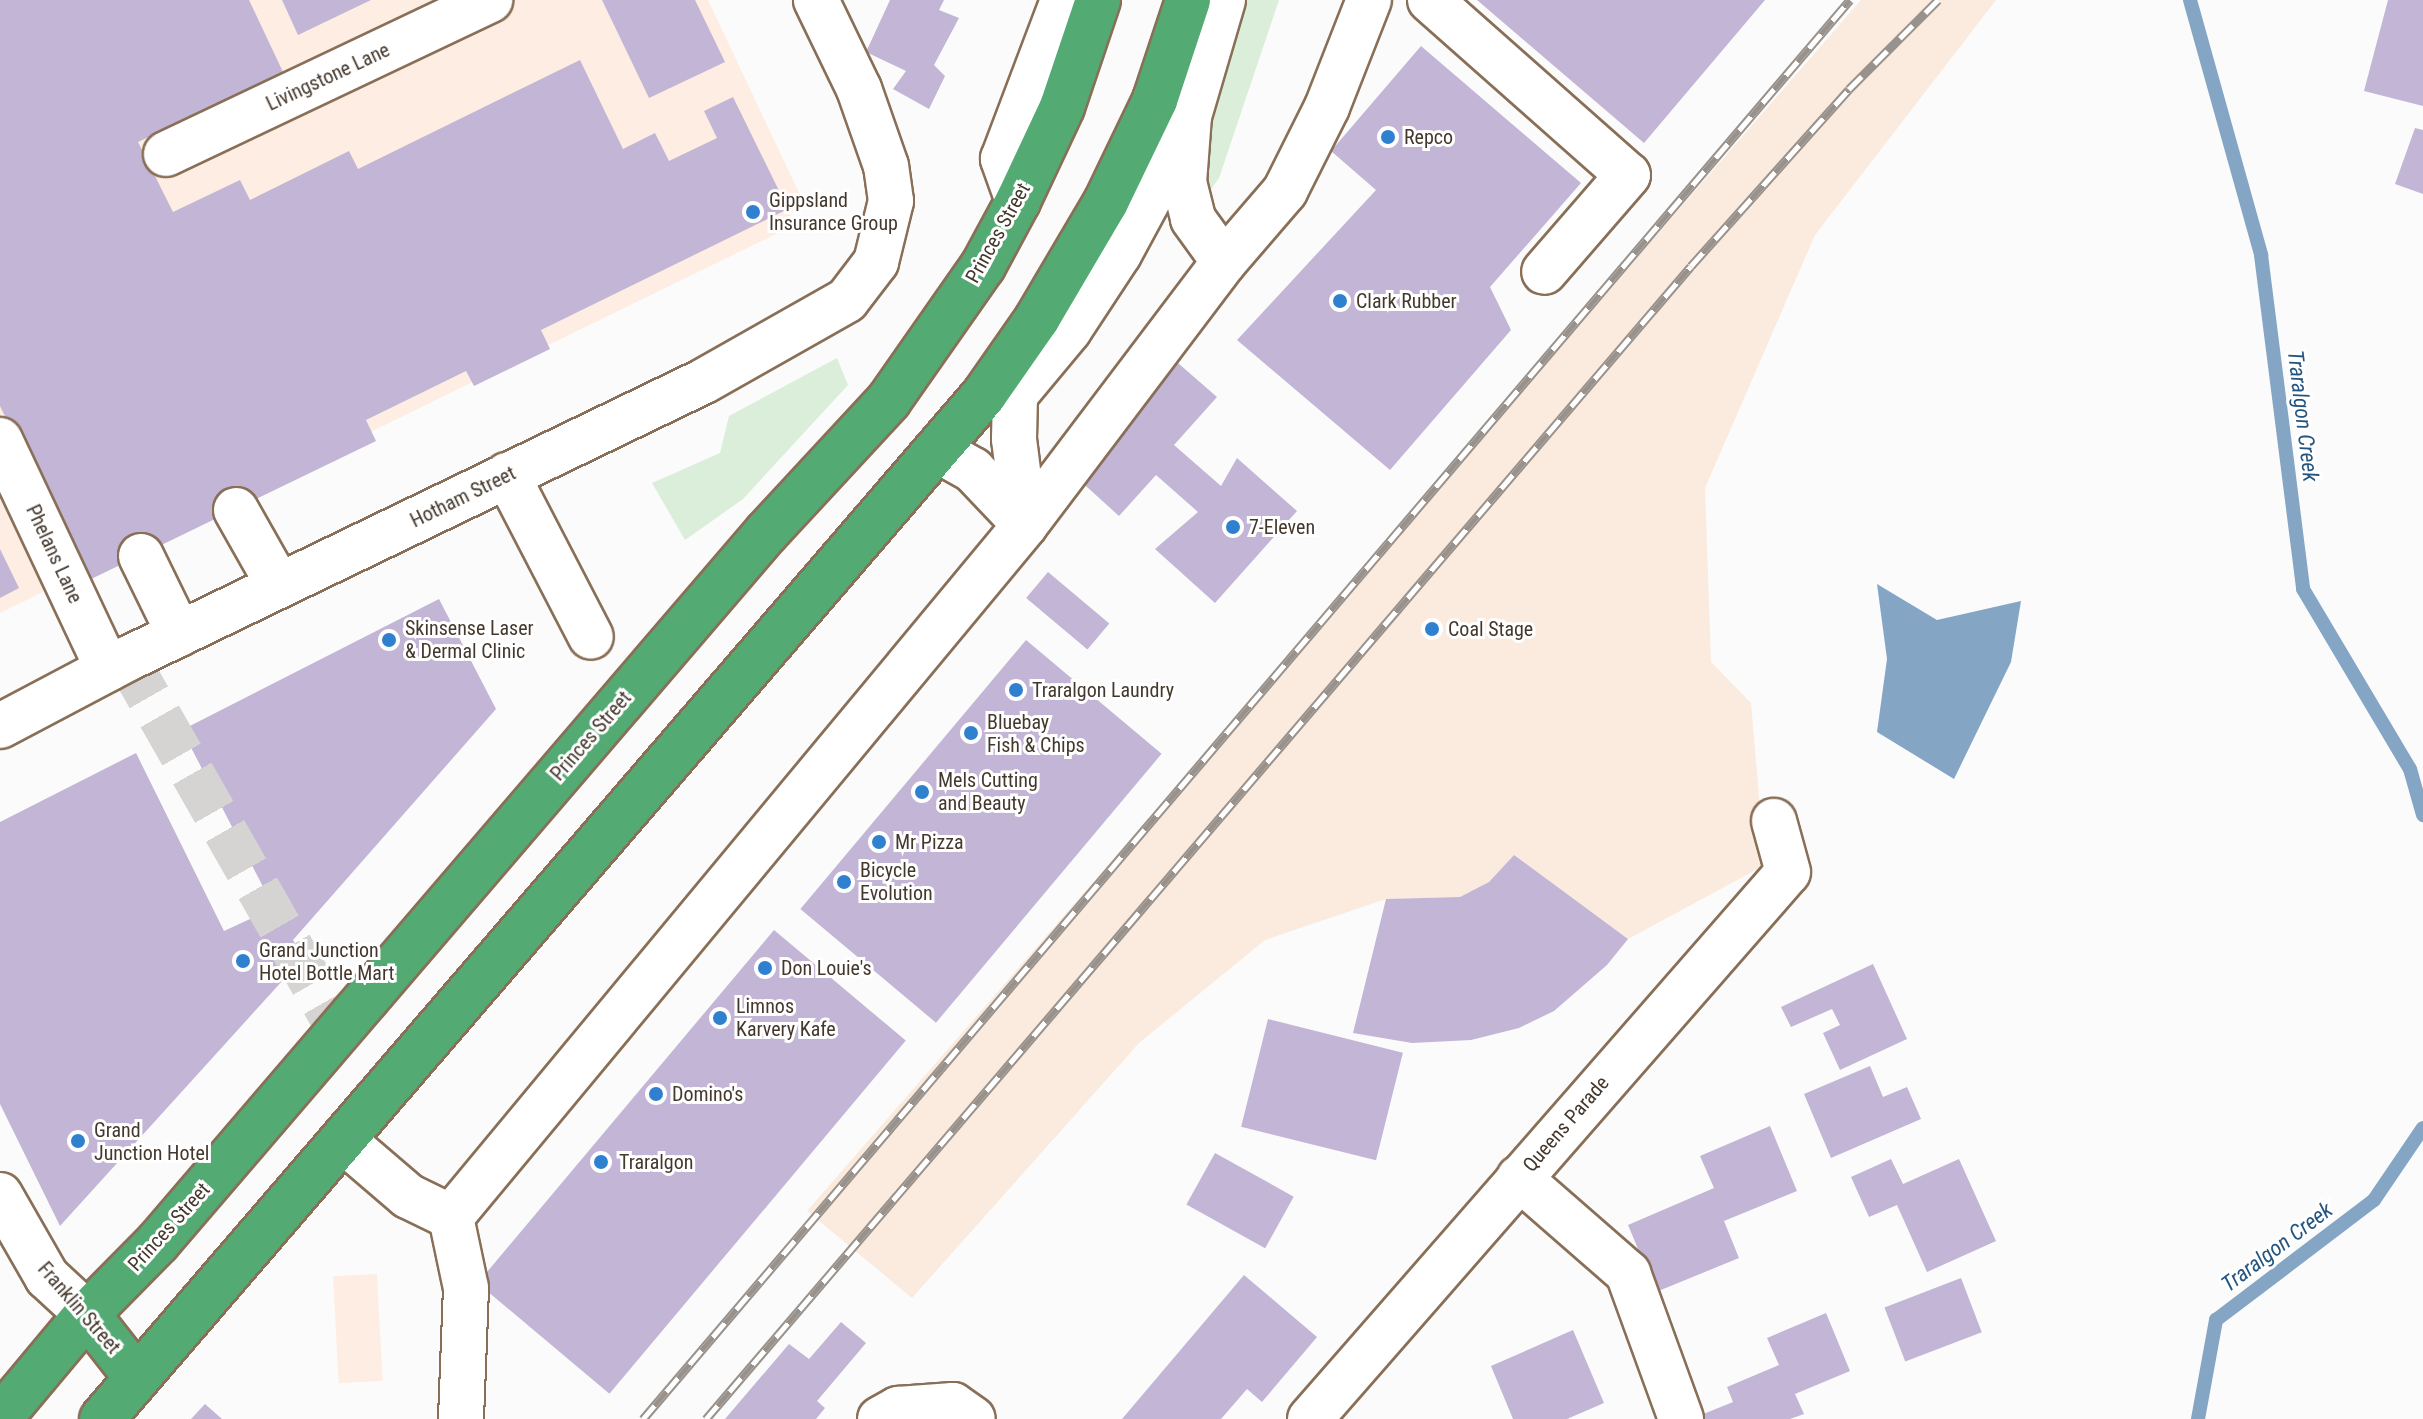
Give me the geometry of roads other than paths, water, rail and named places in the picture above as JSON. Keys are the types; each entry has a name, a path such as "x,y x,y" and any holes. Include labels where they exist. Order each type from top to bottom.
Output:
{"highway":[{"name":"Princes Street","path":"0,1418 87,1314 158,1242 766,533 889,400 983,266 1018,201 1062,107 1098,0"},
{"path":"102,1419 345,1142 937,450 1037,319 1106,202 1155,100 1188,0"},
{"path":"889,400 937,450"},
{"name":"Franklin Street","path":"87,1314 137,1378"}],"street":[{"name":"Livingstone Lane","path":"166,154 490,0"},
{"name":"Hotham Street","path":"10,716 704,381 847,300 876,262 891,201 886,166 859,89 816,0"},
{"path":"1018,201 1003,159 1063,0"},
{"path":"1223,0 1189,116 1184,182 1193,219 1224,262"},
{"path":"451,1217 1025,525 1224,262 1285,191 1327,107 1369,0"},
{"path":"1430,0 1628,175 1544,272"},
{"path":"1025,525 1014,439 1015,395 1069,330 1119,254 1159,180 1155,100"},
{"name":"Phelans Lane","path":"0,440 108,669"},
{"path":"937,450 973,470 1025,525"},
{"path":"507,475 591,637"},
{"path":"236,510 279,586"},
{"path":"141,556 179,634"},
{"name":"Queens Parade","path":"1310,1419 1788,872 1774,821"},
{"path":"345,1142 408,1196 451,1217"},
{"path":"1519,1178 1628,1273 1681,1419"},
{"name":"Franklin Street","path":"0,1195 47,1277 87,1314"},
{"path":"451,1217 466,1288 461,1419"},
{"path":"880,1419 898,1409 953,1405 973,1419"}],"water":[{"path":"1877,584 1937,620 2021,601 2011,662 1954,779 1877,732 1887,659"}],"waterway":[{"name":"Traralgon Creek","path":"2190,0 2261,255 2303,589 2410,769 2423,815"},
{"name":"Traralgon Creek","path":"2198,1419 2216,1320 2374,1200 2423,1128"}],"tunnel":[{"path":"127,659 339,1030"}],"railway":[{"path":"643,1419 1850,0"},
{"path":"706,1419 1691,266 1849,89 1938,0"}],"place":[{"name":"Repco","path":"1388,137"},
{"name":"Gippsland Insurance Group","path":"753,212"},
{"name":"Clark Rubber","path":"1340,301"},
{"name":"7-Eleven","path":"1233,527"},
{"name":"Coal Stage","path":"1432,629"},
{"name":"Skinsense Laser & Dermal Clinic","path":"389,640"},
{"name":"Traralgon Laundry","path":"1016,690"},
{"name":"Bluebay Fish & Chips","path":"971,733"},
{"name":"Mels Cutting and Beauty","path":"922,792"},
{"name":"Mr Pizza","path":"879,842"},
{"name":"Bicycle Evolution","path":"844,882"},
{"name":"Grand Junction Hotel Bottle Mart","path":"243,961"},
{"name":"Don Louie's","path":"765,968"},
{"name":"Limnos Karvery Kafe","path":"720,1018"},
{"name":"Domino's","path":"656,1094"},
{"name":"Grand Junction Hotel","path":"78,1141"},
{"name":"Traralgon","path":"601,1162"}]}
